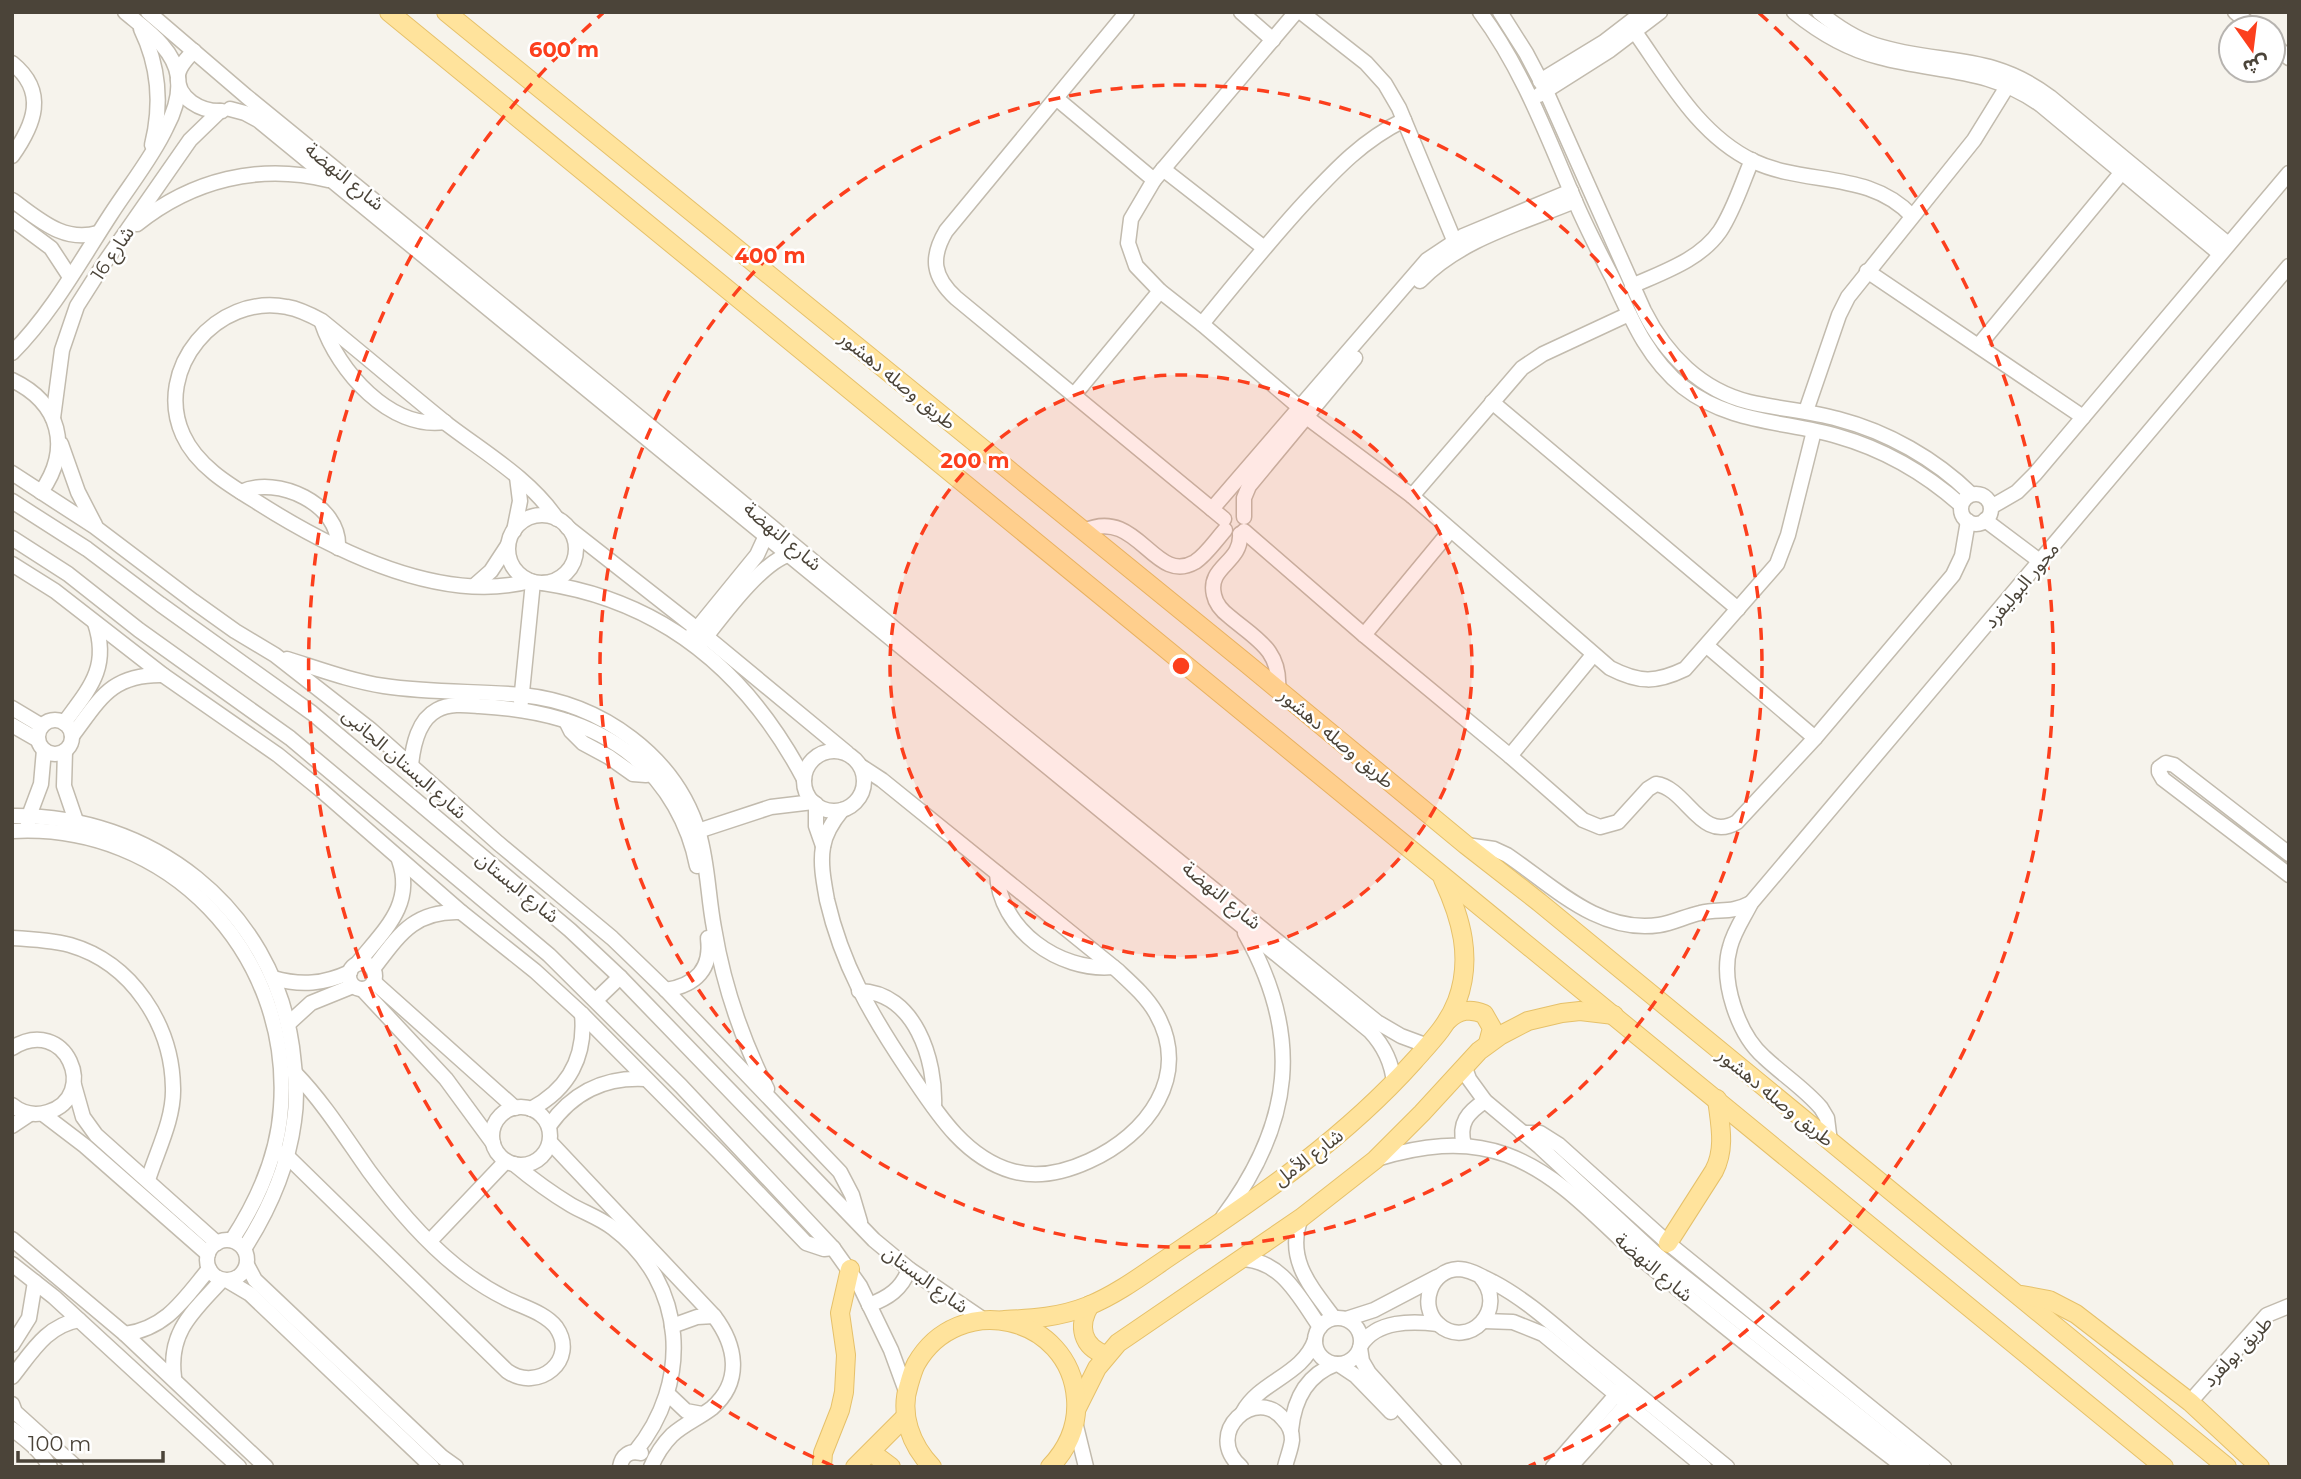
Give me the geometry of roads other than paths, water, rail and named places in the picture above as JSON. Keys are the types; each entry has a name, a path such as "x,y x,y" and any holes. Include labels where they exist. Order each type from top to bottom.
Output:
{"main road":[{"name":"طريق وصله دهشور","path":"389,12 2164,1467"},
{"name":"طريق وصله دهشور","path":"446,12 1539,902 2227,1467"},
{"name":"شارع الأمل","path":"906,1391 916,1364 933,1342 956,1326 984,1320 1048,1317 1090,1305 1109,1296 1218,1224 1334,1140 1394,1083 1448,1020 1460,989 1465,956 1463,933 1458,912 1440,872"},
{"path":"1448,1020 1461,1011 1484,1014 1492,1028 1488,1043"},
{"path":"1051,1467 1063,1452 1088,1382 1106,1355 1118,1343 1301,1218 1375,1160 1488,1043 1514,1027 1545,1016 1580,1012 1615,1015"},
{"path":"1668,1243 1720,1158 1722,1144 1717,1100"},
{"path":"822,1467 823,1453 844,1392 846,1355 840,1313 849,1269"},
{"path":"2016,1294 2049,1300 2069,1310 2190,1402 2260,1467"},
{"path":"1090,1305 1084,1314 1082,1332 1091,1347 1106,1355"},
{"path":"1004,1320 1024,1326 1042,1336 1058,1350 1069,1367 1076,1387 1076,1415"},
{"path":"906,1391 905,1417 913,1440 932,1467"},
{"path":"855,1467 905,1417"},
{"path":"871,1452 891,1467"}],"street":[{"name":"شارع النهضة","path":"125,12 143,18 194,51 336,177"},
{"path":"1127,12 946,231 938,244 938,274 945,287 1212,509 1232,536 1243,527"},
{"path":"1241,12 1273,40"},
{"path":"1454,240 1392,96 1376,73 1299,12 1158,175 1131,219 1128,243 1136,266 1160,291 1202,324 1302,412 1412,496 1593,655 1628,677 1647,681 1667,678 1685,669 1768,577 1784,550 1814,431"},
{"path":"1480,12 1514,63 1532,99 1573,196 1639,335 1654,358 1672,378 1693,395 1744,418 1838,436 1896,460 1966,500 1984,496 1988,514 2040,562"},
{"path":"1500,12 1543,86 1657,336 1673,356 1691,373 1734,397 1758,404 1806,411 1866,428 1913,450 1936,463 1966,500"},
{"path":"1532,99 1543,86 1643,12"},
{"path":"1543,86 1635,32 1660,12"},
{"path":"1794,12 1824,34 1862,52 1892,61 1974,74 2008,85 2041,105 2122,172 2224,248"},
{"path":"1819,12 1839,27 1872,44 1988,65 2027,81 2050,97 2224,248"},
{"name":"شارع النهضة","path":"143,18 166,51 178,76 180,87 189,101 204,110 245,113 336,177 1006,721 1192,876 1241,926 1370,1031 1385,1049 1393,1071 1394,1083"},
{"path":"143,18 158,90 156,130 148,157"},
{"path":"1635,32 1701,123 1724,143 1752,160 1782,172 1872,189 1897,202 1912,216"},
{"path":"178,76 182,65 194,51"},
{"path":"12,63 31,86 34,109 29,131 12,156"},
{"name":"شارع 16","path":"12,353 32,331 70,277 148,157 170,120 176,99 178,76"},
{"path":"1806,411 1848,297 1974,140 2008,85"},
{"name":"شارع 16","path":"53,418 58,372 69,328 78,306 190,140 246,96"},
{"path":"1056,98 1158,175 1263,247"},
{"path":"1202,324 1263,247 1354,152 1377,134 1404,120"},
{"path":"1632,286 1693,256 1711,242 1725,223 1752,160"},
{"path":"1979,345 2122,172"},
{"path":"121,239 138,223 176,197 219,180 241,175 276,173 336,177"},
{"path":"1966,500 1962,514 1968,522 1977,524 2026,483 2289,173"},
{"path":"1278,689 1278,671 1271,653 1216,603 1213,584 1219,570 1240,548 1244,498 1249,486 1302,412 1415,272 1440,249 1454,240 1573,196"},
{"path":"1212,509 1433,268 1461,249 1573,196"},
{"path":"12,200 63,234 80,236 98,233"},
{"path":"12,219 51,248 70,277"},
{"name":"محور البوليفرد","path":"1830,1142 1830,1130 1821,1108 1762,1056 1751,1043 1736,1012 1727,964 1730,946 1751,902 2289,266"},
{"path":"1867,271 2083,417"},
{"path":"1074,395 1160,291"},
{"path":"289,307 322,321 445,422 517,477 543,500 562,523 576,544 573,563 561,577 502,586 474,586 408,574 338,548 241,492 202,463 184,436 175,404 177,382 184,361 195,342 214,325 250,308 289,307"},
{"path":"1412,496 1516,374 1536,358 1629,314"},
{"path":"322,321 331,345 345,366 382,402 415,421 445,422"},
{"path":"12,380 37,395 53,418 74,483 95,527"},
{"path":"1492,402 1738,609"},
{"path":"41,492 55,466 58,437"},
{"name":"شارع البستان الجانبى","path":"12,473 95,527 235,631 275,655 371,730 498,843 612,939 666,990 840,1172 852,1195 862,1227"},
{"path":"517,477 520,509 511,538 513,567 535,582 578,590 628,606 697,638 766,716 804,780 807,793 814,803 828,810 842,810"},
{"path":"241,492 256,486 272,486 310,502 324,511 332,522 337,534 338,548"},
{"name":"شارع البستان","path":"12,501 87,549 312,713 357,749 483,859 570,930 620,977 862,1227 909,1269 984,1320"},
{"path":"1084,531 1102,525 1121,528 1163,561 1186,565 1202,555 1233,513 1243,527 1364,635 1591,825 1600,827 1618,822 1648,789 1656,784 1666,787 1706,823 1725,827 1737,822 1815,738 1953,575 1962,556 1968,522"},
{"path":"474,586 496,565 522,522 545,516 562,523 697,638 847,753 1113,967 1155,1012 1167,1048 1167,1072 1161,1097 1148,1118 1129,1136 1097,1157 1072,1168 1049,1174 1024,1174 1000,1167 972,1150 957,1137 934,1107 892,1047 859,991 846,963 831,918 822,871 823,846 832,823 842,810 853,804 861,794 865,781 862,767"},
{"name":"شارع النهضة","path":"768,530 790,554 1000,729 1377,1022 1401,1036 1427,1046"},
{"path":"697,638 757,555 768,530"},
{"path":"1364,635 1450,531"},
{"name":"شارع البستان","path":"12,538 68,574 139,630 290,738 549,955 796,1206 833,1248 849,1269 869,1305 891,1350 906,1391"},
{"path":"697,638 764,569 778,558 790,554"},
{"path":"1202,555 1219,570"},
{"path":"12,564 55,591 163,675 278,755 461,912 535,971 582,1014 806,1243 824,1250 833,1248"},
{"path":"55,591 68,574"},
{"path":"521,702 535,582"},
{"path":"75,828 64,786 65,751 70,744 68,729 98,670 101,646 95,623"},
{"path":"1707,646 1815,738"},
{"path":"275,655 339,676 383,686 521,702 611,741 655,768 684,797 698,831 707,866 714,929 723,969 747,1044 774,1102"},
{"path":"1510,755 1593,655"},
{"path":"68,729 107,691 139,676 163,675"},
{"path":"411,765 418,735 429,716 438,709 459,705 558,703 594,716 637,742 655,768 691,841 709,948 707,963 696,978 677,988 666,990"},
{"path":"12,708 52,754 65,751"},
{"path":"12,831 28,823 41,784 41,739 55,720 68,729"},
{"path":"12,725 41,739"},
{"path":"771,807 804,780 806,771 816,757 831,751 847,753"},
{"path":"2289,854 2170,763 2162,764 2159,768 2163,779 2289,875"},
{"path":"861,794 894,791"},
{"path":"698,831 771,807 814,803"},
{"path":"814,803 816,826 823,846"},
{"path":"12,816 28,823 75,828 156,865 225,914 261,954 273,978 288,1024 295,1073 295,1119 281,1154 252,1208 238,1245 255,1280 442,1457 456,1467"},
{"path":"483,859 498,843"},
{"path":"1466,845 1507,855 1579,906 1600,917 1622,923 1657,925 1702,912 1736,910 1751,902"},
{"path":"362,977 400,907 404,883 399,858"},
{"path":"997,873 1003,905 1017,925 1041,946 1076,965 1088,968 1113,967"},
{"path":"288,1024 311,1003 362,977 408,926 433,914 461,912"},
{"path":"225,914 235,938 259,979 277,1033 282,1084 281,1154 507,1371 515,1377 533,1379 551,1371 562,1353 562,1344 555,1327 540,1314 503,1297 452,1263 382,1188 331,1115 295,1073"},
{"path":"1218,1224 1242,1190 1262,1153 1276,1115 1283,1078 1283,1040 1276,1003 1261,963 1241,926"},
{"path":"12,938 43,939 101,959 126,978 151,1010 170,1058 173,1089 169,1120 148,1180"},
{"path":"535,971 549,955"},
{"path":"362,977 438,1069 500,1156 556,1195 601,1220 630,1243 644,1259 659,1284 672,1326 674,1357 668,1394 654,1425 635,1452 625,1456 617,1465"},
{"path":"273,978 312,983 362,977 515,1108 531,1109 542,1116 549,1126 550,1142 546,1153 537,1161 526,1165 510,1163"},
{"path":"596,1000 620,977"},
{"path":"859,991 869,991 888,998 912,1023 924,1044 931,1068 934,1107"},
{"path":"531,1109 555,1093 573,1070 582,1043 582,1014"},
{"path":"15,1044 33,1039 45,1040 56,1044 65,1052 74,1073 79,1107 89,1126 148,1180 212,1248"},
{"name":"شارع النهضة","path":"1465,1068 1469,1079 1485,1101 1702,1298 1820,1392 1923,1467"},
{"path":"549,1126 569,1101 583,1092 613,1080 645,1079"},
{"path":"12,1126 63,1104 74,1085"},
{"path":"1464,1145 1462,1135 1466,1116 1485,1101"},
{"path":"12,1105 36,1114 85,1146 212,1248 238,1245"},
{"path":"493,1143 493,1130 499,1119 515,1108"},
{"path":"1522,1133 1539,1133 1559,1145 1668,1243 1944,1467"},
{"path":"550,1142 714,1316 729,1337 732,1374 722,1398 671,1436 651,1467 644,1455 635,1452"},
{"name":"شارع النهضة","path":"1375,1160 1419,1149 1464,1145 1507,1155 1547,1176 1648,1264 1702,1298"},
{"path":"430,1241 510,1163"},
{"path":"1301,1218 1296,1240 1298,1263 1304,1277 1340,1319 1358,1329 1362,1362 1369,1374 1454,1467"},
{"path":"12,1239 174,1377 266,1467"},
{"path":"125,1334 139,1332 164,1320 209,1269 212,1248"},
{"path":"1241,1259 1262,1262 1281,1274 1317,1333 1315,1347 1323,1359 1337,1364 1362,1381 1441,1467"},
{"path":"12,1264 79,1320 239,1467"},
{"path":"174,1377 172,1355 178,1333 186,1320 225,1280 243,1274 247,1265"},
{"path":"209,1269 245,1290 432,1467"},
{"path":"869,1305 883,1300 897,1290 909,1269"},
{"path":"1235,1465 1227,1435 1230,1426 1254,1397 1304,1360 1317,1333 1340,1319 1374,1310 1442,1275 1461,1269 1480,1276 1532,1308 1704,1467"},
{"path":"1442,1275 1435,1281 1428,1299 1429,1308 1438,1324 1447,1330 1467,1331 1484,1321 1489,1313 1490,1293 1480,1276"},
{"path":"12,1345 29,1318 35,1282"},
{"name":"طريق بولفرد","path":"2190,1402 2267,1315 2289,1306"},
{"path":"672,1326 688,1319 714,1316"},
{"path":"12,1377 37,1345 55,1328 79,1320"},
{"path":"1484,1321 1513,1322 1543,1334 1727,1467"},
{"path":"1277,1467 1287,1459 1292,1442 1292,1415 1306,1385 1319,1372 1352,1360 1374,1332 1413,1322 1438,1324"},
{"name":"شارع النهضة","path":"1820,1392 1888,1460 1904,1467"},
{"path":"668,1394 686,1411 702,1414"},
{"path":"1553,1467 1626,1394"},
{"path":"1570,1467 1626,1394"},
{"path":"12,1404 15,1412 76,1467"},
{"path":"1243,1412 1253,1408 1272,1410 1281,1415 1291,1432"},
{"path":"1076,1415 1086,1467"},
{"path":"12,1429 26,1439 50,1467"}]}
